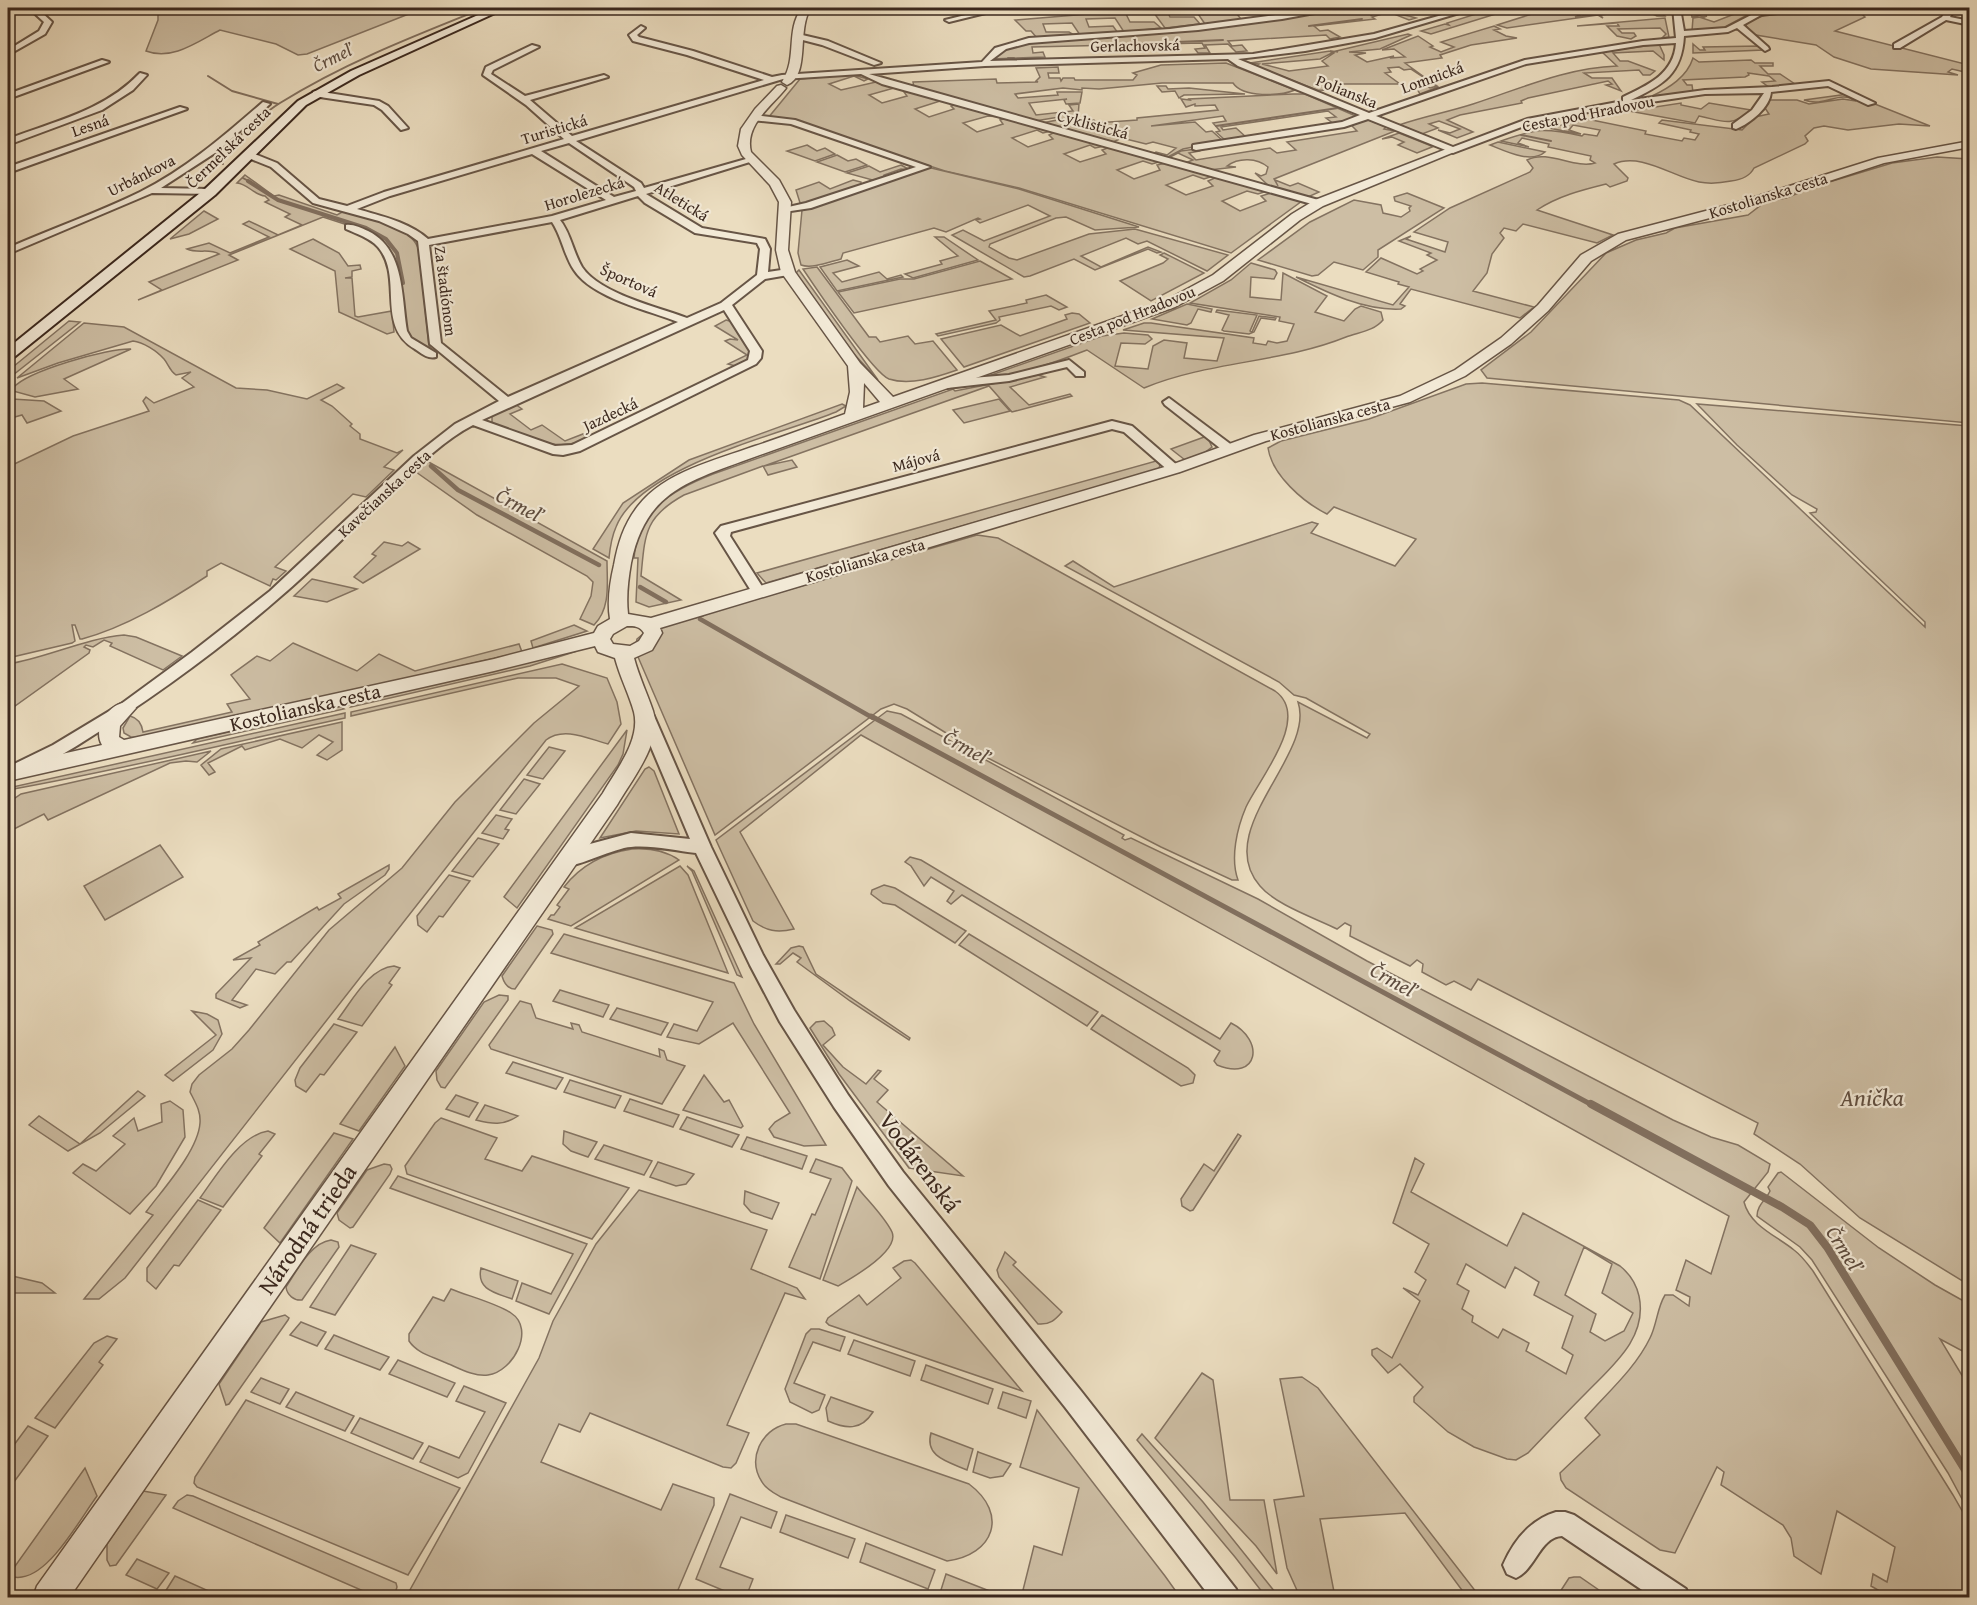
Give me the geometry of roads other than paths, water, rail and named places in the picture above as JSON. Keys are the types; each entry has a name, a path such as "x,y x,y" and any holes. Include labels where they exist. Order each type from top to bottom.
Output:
{"main road":[{"name":"Čermeľská cesta","path":"8,355 210,192 284,118 316,94 418,43 501,8"}],"street":[{"path":"8,53 45,29 48,21 36,11 39,8"},
{"path":"806,8 797,23 800,48 787,82 754,118 747,129 744,146 750,159 781,192 787,210 782,250 788,272 855,366 867,378 884,406"},
{"path":"950,20 1002,8"},
{"path":"985,64 984,61 995,52 1017,43 1133,34 1338,8"},
{"name":"Gerlachovská","path":"787,82 862,70 985,64 1232,58 1289,52 1404,29 1473,8"},
{"path":"1611,105 1656,84 1669,74 1679,56 1680,18 1676,8"},
{"name":"Lomnická","path":"1196,147 1335,126 1525,62 1722,31 1738,26 1762,12 1802,8"},
{"path":"1897,46 1945,18 1951,8"},
{"path":"1945,18 1970,24"},
{"path":"1738,26 1765,49"},
{"name":"Turistická","path":"641,28 633,35 636,39 690,53 769,79 787,82"},
{"path":"798,36 825,43 878,63"},
{"name":"Atletická","path":"535,47 497,65 487,73 524,99 576,145 638,185 643,197 648,201 699,231 724,237 759,240 764,245 762,276"},
{"name":"Polianska","path":"1232,58 1241,64 1453,150"},
{"path":"8,97 105,62"},
{"name":"Cyklistická","path":"862,70 867,76 885,82 1319,203"},
{"path":"8,142 110,104 132,89 143,75"},
{"path":"524,99 604,77"},
{"name":"Turistická","path":"349,209 376,198 727,94 769,79"},
{"name":"Cesta pod Hradovou","path":"620,621 620,581 623,555 631,526 649,502 681,481 852,417 1135,318 1192,293 1218,278 1319,203 1530,121 1611,105 1712,91 1829,83 1870,103"},
{"path":"1736,126 1746,120 1766,99 1768,93 1764,89"},
{"path":"316,94 376,103 385,108 404,128"},
{"name":"Urbánkova","path":"10,249 148,190 181,172 215,149 266,104"},
{"name":"Lesná","path":"8,170 183,109"},
{"path":"754,118 792,122 925,166 806,207 787,210"},
{"name":"Kostolianska cesta","path":"10,773 494,665 601,638 605,630 620,621 637,620 648,624 1174,469 1276,433 1405,399 1460,373 1526,325 1586,258 1622,237 1652,227 1740,206 1882,160 1970,144"},
{"path":"534,151 612,200"},
{"name":"Za štadiónom","path":"249,155 274,165 316,201 349,209 417,234 424,243 436,344 507,402"},
{"name":"Horolezecká","path":"424,243 554,219 750,159"},
{"path":"148,190 210,192"},
{"name":"Športová","path":"554,219 560,226 579,270 590,280 609,291 689,322"},
{"name":"Za štadiónom","path":"349,227 372,237 384,247 391,263 400,331 407,340 432,355"},
{"name":"Kavečianska cesta","path":"10,773 58,749 126,708 185,665 263,604 418,459 449,434 507,402 725,305 762,276 788,272"},
{"name":"Jazdecká","path":"471,420 554,450 570,450 744,368 755,358 756,351 732,311 725,305"},
{"path":"867,378 896,388 971,384 1006,379 1069,363 1080,374"},
{"path":"852,417 858,403 855,366"},
{"path":"858,392 884,406"},
{"path":"1169,402 1229,449"},
{"name":"Májová","path":"758,591 723,536 722,533 726,529 1113,425 1128,429 1174,469"},
{"path":"601,638 605,648 623,653 638,650 649,642 653,633 648,624"},
{"name":"Národná trieda","path":"49,1598 567,861 630,767 641,744 644,713 630,680 623,653"},
{"path":"121,748 110,740 108,732 111,723 126,708"},
{"name":"Vodárenská","path":"644,713 702,847 756,960 787,1016 866,1137 896,1179 1059,1381 1227,1598"},
{"path":"567,861 600,848 631,840 702,847"},
{"path":"1516,1565 1544,1528 1552,1524 1565,1524 1677,1598"}],"waterway":[{"name":"Črmeľ","path":"223,164 219,157 224,150 258,119 280,103 354,63 484,8"},
{"path":"1371,15 1389,8"},
{"path":"1309,26 1362,19"},
{"path":"1133,44 1223,40"},
{"path":"1008,58 1014,58"},
{"path":"208,76 232,91 278,104"},
{"path":"1216,126 1338,108"},
{"path":"1521,135 1551,141"},
{"name":"Črmeľ","path":"243,178 250,182"},
{"name":"Črmeľ","path":"248,181 278,200 366,228 386,239 397,253 403,283"},
{"name":"Črmeľ","path":"431,466 458,490 599,565"},
{"name":"Črmeľ","path":"640,587 666,602"},
{"name":"Črmeľ","path":"700,619 873,718"},
{"name":"Črmeľ","path":"871,716 1594,1106"},
{"name":"Črmeľ","path":"1591,1104 1782,1207 1810,1225 1827,1247 1970,1478"}],"park label":[{"name":"Anička","path":"1872,1097"}]}
